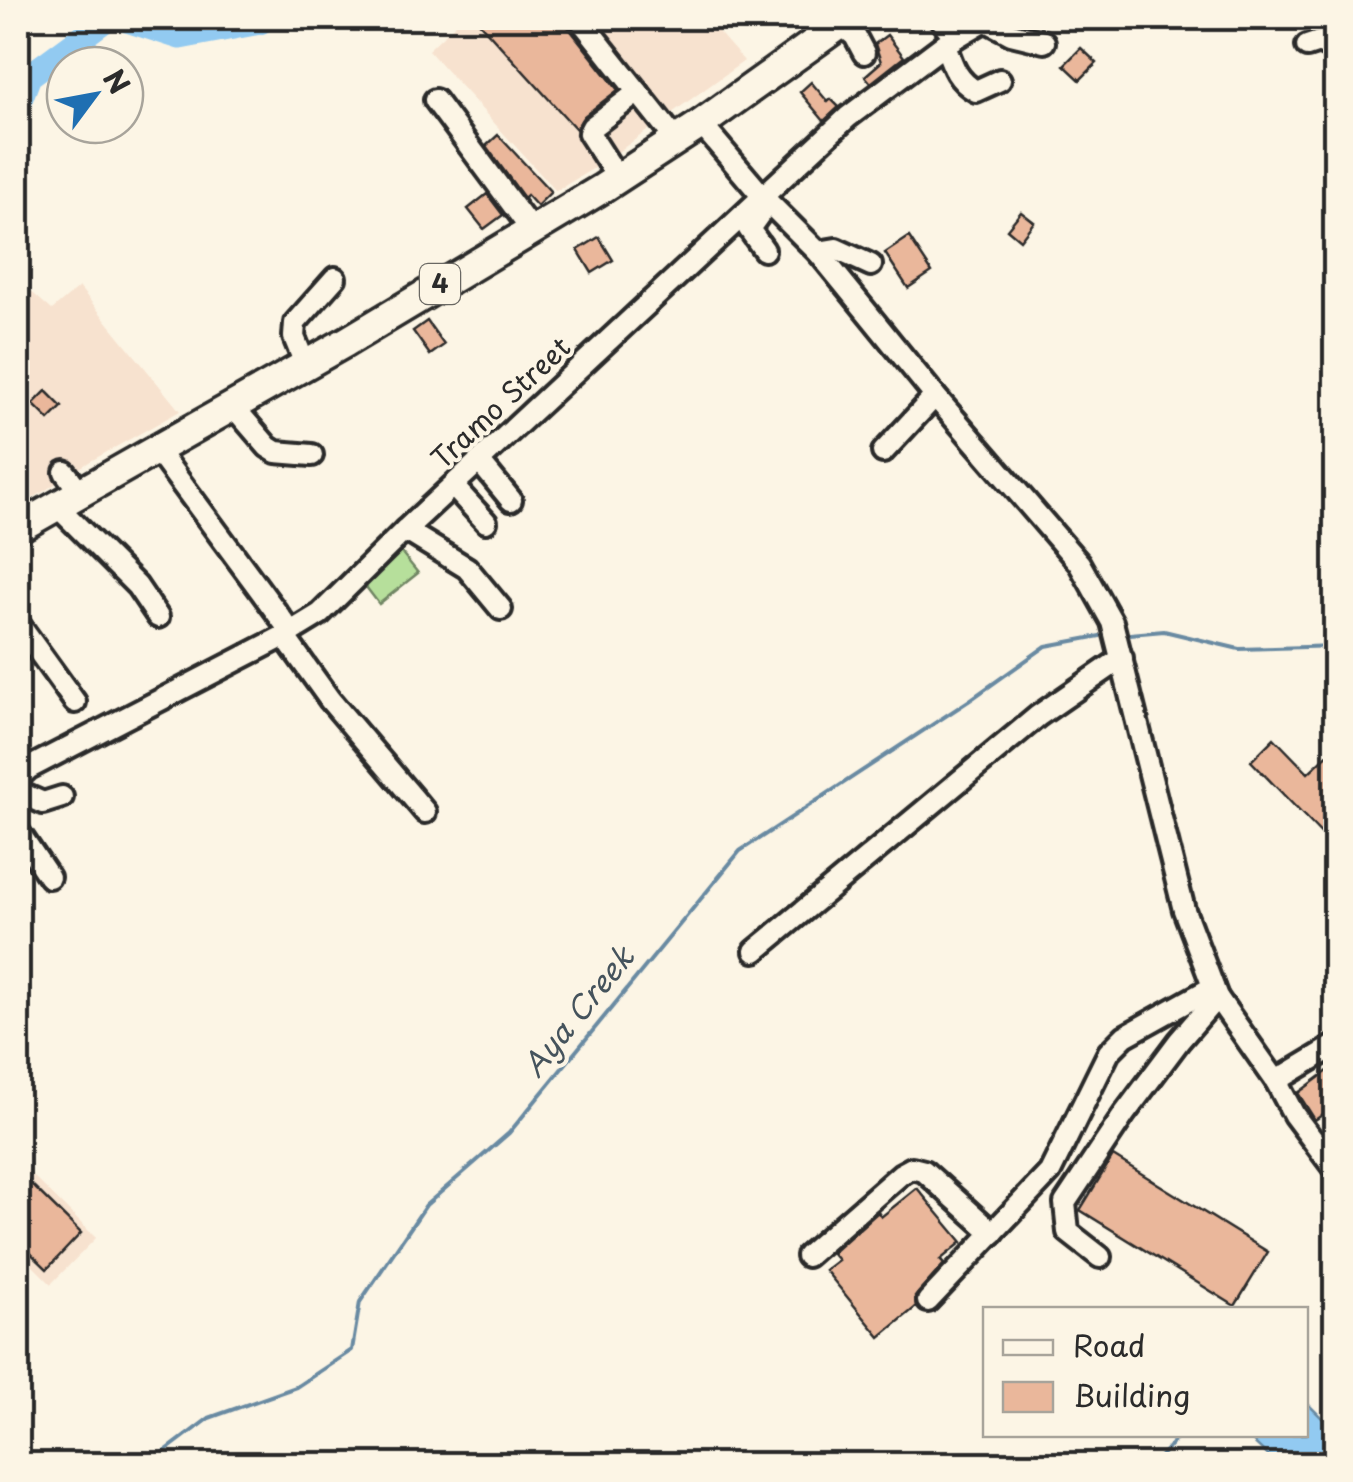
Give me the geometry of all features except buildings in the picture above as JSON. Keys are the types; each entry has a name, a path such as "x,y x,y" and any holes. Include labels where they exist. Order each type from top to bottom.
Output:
{"highway":[{"name":"4","path":"18,528 67,490 156,449 618,178 701,124 832,24"}],"street":[{"path":"580,18 676,140"},
{"path":"940,18 960,81 976,91 1000,80"},
{"path":"987,19 1011,34 1044,42"},
{"name":"Tramo Street","path":"18,778 28,768 320,614 479,461 766,200 848,116 950,41 987,19"},
{"path":"832,24 855,36 864,53"},
{"path":"1307,46 1320,42 1336,51"},
{"path":"618,178 589,133 638,92"},
{"path":"435,100 532,230"},
{"path":"701,124 766,200 818,252 1079,563 1112,622 1184,910 1215,992 1276,1080 1294,1116 1336,1171"},
{"path":"764,250 749,229 766,200"},
{"path":"818,252 836,248 871,265"},
{"path":"305,364 294,337 294,323 335,278"},
{"path":"883,452 936,396"},
{"path":"232,405 268,447 276,452 312,455"},
{"path":"156,449 287,634 320,688 425,812"},
{"path":"479,461 512,500"},
{"path":"453,486 486,522"},
{"path":"67,490 158,617"},
{"path":"405,530 467,568 501,609"},
{"path":"18,622 75,702"},
{"path":"755,952 1038,716 1122,658"},
{"path":"18,792 43,802 62,797"},
{"path":"18,831 50,877"},
{"path":"928,1302 1050,1172 1109,1052 1126,1036 1215,992"},
{"path":"1100,1257 1068,1232 1065,1203 1215,992"},
{"path":"1276,1080 1336,1045"},
{"path":"807,1256 912,1168 924,1171 993,1233"}],"shaded area":[{"path":"462,18 706,18 744,61 604,162 556,191 428,50"},
{"path":"18,280 52,310 79,287 180,411 18,508"},
{"path":"18,1161 96,1238 51,1284 18,1251"}],"green space":[{"path":"401,552 418,573 379,604 363,583"}],"water":[{"path":"1308,1404 1335,1431 1335,1450 1322,1464 1277,1464 1248,1437 1308,1437"}],"waterway":[{"path":"18,105 29,76 108,18"},
{"path":"121,18 180,37 260,22 261,18"},
{"name":"Aya Creek","path":"1130,634 1164,631 1239,649 1336,646"},
{"name":"Aya Creek","path":"148,1464 209,1418 296,1387 352,1350 360,1302 426,1205 509,1133 740,851 1046,646 1100,636"},
{"path":"1154,1464 1177,1437"}]}
